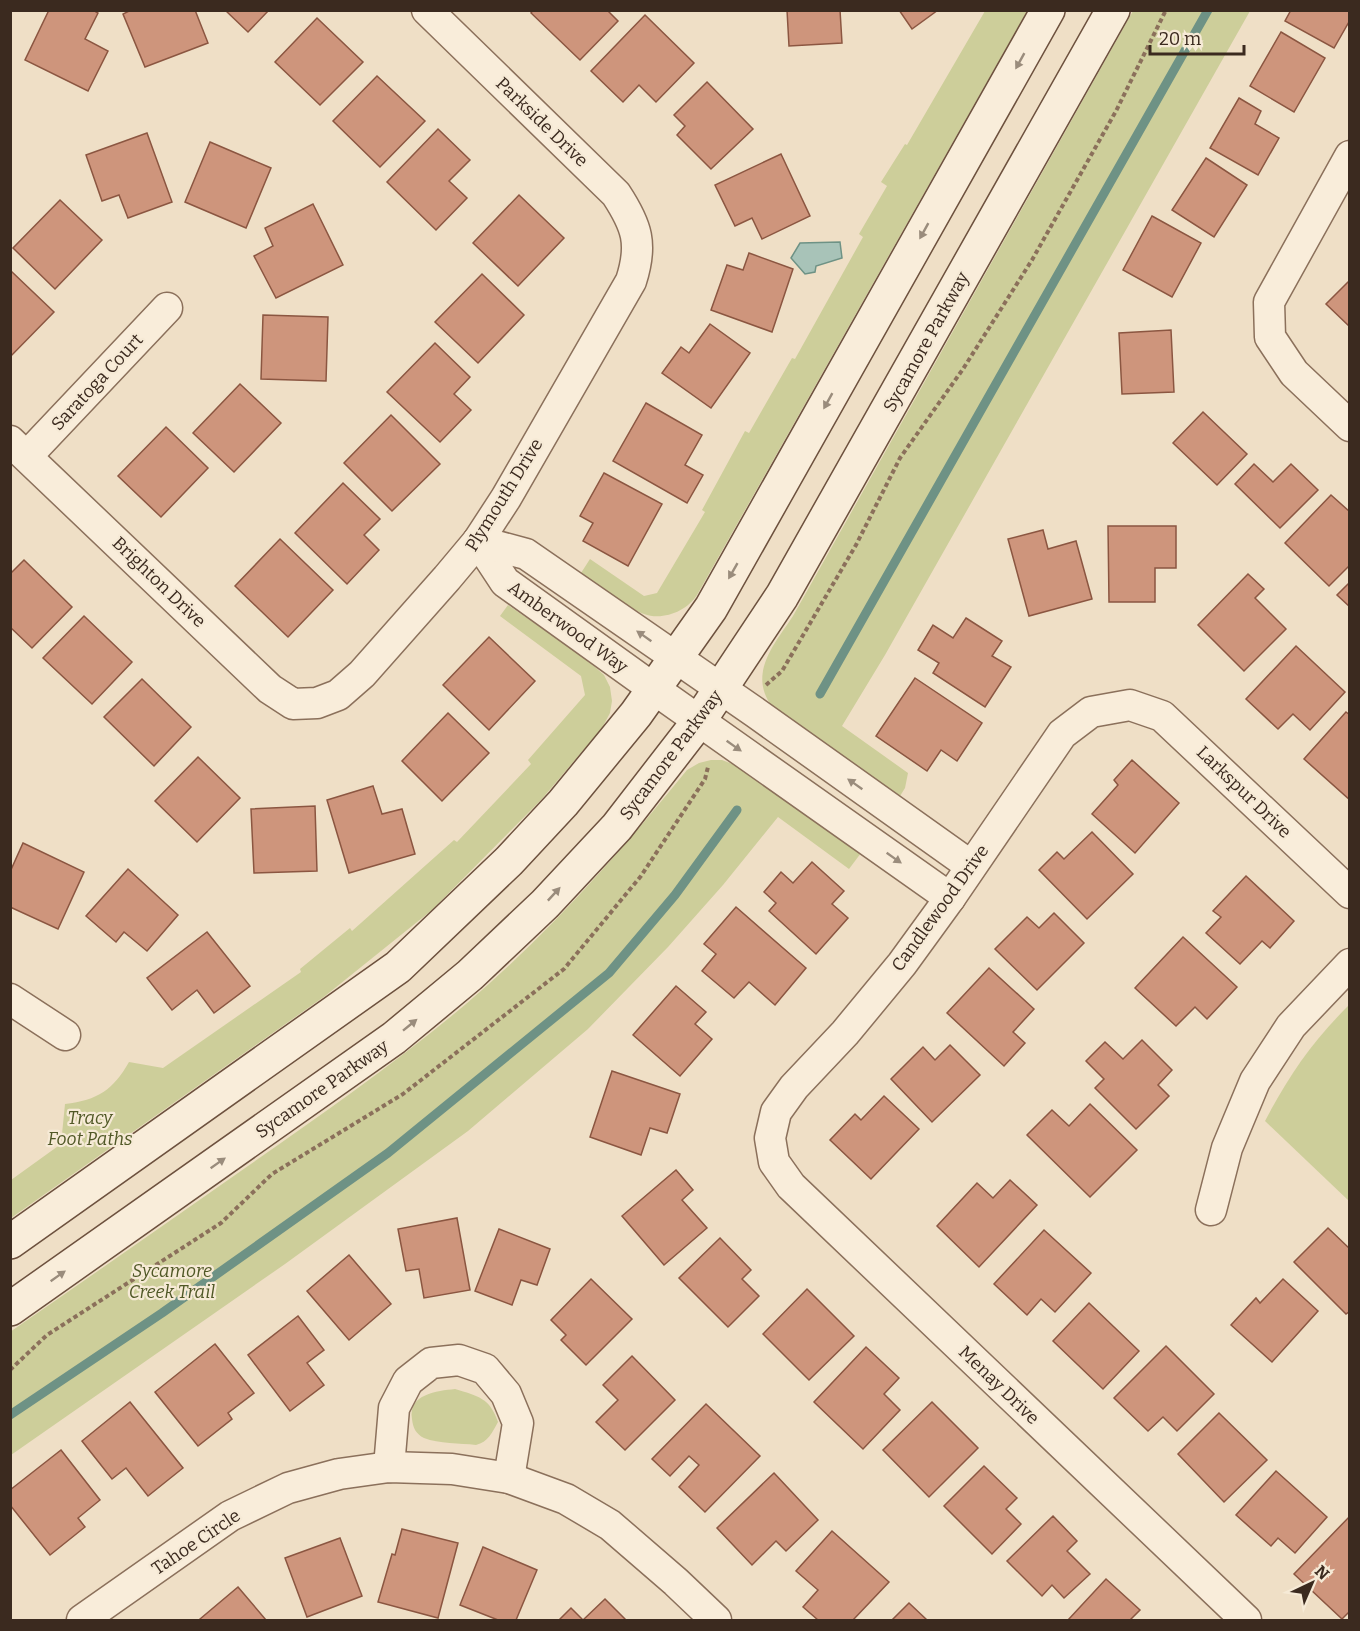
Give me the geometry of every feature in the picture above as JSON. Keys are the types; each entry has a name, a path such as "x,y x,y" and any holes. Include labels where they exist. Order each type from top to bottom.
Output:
{"main road":[{"path":"10,1242 398,967 509,861 563,803 623,732 711,608 735,568 1048,10"},
{"name":"Sycamore Parkway","path":"10,1309 394,1038 470,975 545,904 617,827 660,774 722,689 782,596 1113,10"}],"street":[{"name":"Parkside Drive","path":"427,10 616,195 632,218 638,247"},
{"path":"1350,156 1269,302 1270,337 1294,373 1350,426"},
{"name":"Plymouth Drive","path":"317,703 338,695 362,674 478,540 506,498 631,281 638,247"},
{"name":"Saratoga Court","path":"19,448 167,308"},
{"name":"Brighton Drive","path":"19,448 270,689 293,704 317,703"},
{"name":"Amberwood Way","path":"478,540 526,554 722,689 971,866"},
{"name":"Amberwood Way","path":"478,540 505,582 950,898"},
{"name":"Candlewood Drive","path":"770,1138 776,1112 794,1087 859,1016 902,964 1062,734 1091,712 1130,705"},
{"name":"Larkspur Drive","path":"1130,705 1162,716 1350,893"},
{"path":"1211,1210 1227,1148 1255,1081 1291,1026 1350,964"},
{"path":"10,999 65,1035"},
{"name":"Menay Drive","path":"770,1138 774,1162 791,1185 1246,1620"},
{"path":"388,1467 394,1408 408,1382 431,1363 459,1360 485,1369 506,1394 518,1423 510,1478"},
{"name":"Tahoe Circle","path":"82,1620 230,1516 288,1488 339,1474 388,1467 452,1469 510,1478 566,1499 610,1525 716,1620"}],"green space":[{"path":"985,11 1027,11 697,595 681,610 666,615 651,616 629,606 581,573 590,559 644,596 657,593 705,512 702,510 745,431 749,433 792,358 795,359 863,237 859,234 887,186 881,182 905,144 907,145"},
{"path":"1133,11 1250,11 885,655 842,726 908,773 905,788 900,796 773,708 762,683 766,660 793,616"},
{"name":"Tracy Foot Paths","path":"508,605 569,647 604,675 610,687 612,701 610,713 602,728 541,800 432,910 325,996 11,1218 11,1180 61,1144 65,1104 87,1100 103,1092 117,1080 129,1062 163,1068 301,972 300,969 350,928 352,931 454,840 457,842 531,764 528,760 585,695 581,676 500,616"},
{"name":"Sycamore Creek Trail","path":"722,760 735,765 861,853 849,869 778,817 723,885 668,947 588,1029 468,1131 285,1264 11,1455 10,1332 331,1107 466,1004 526,950 582,892 687,770 699,763"},
{"path":"1349,1005 1349,1201 1265,1121 1302,1060"},
{"path":"455,1389 482,1399 495,1414 498,1422 489,1436 480,1444 430,1440 417,1433 414,1428 412,1411 419,1399 432,1393"}],"shaded area":[{"path":"840,242 842,258 816,266 815,272 805,274 791,258 800,243"}],"building":[{"path":"49,10 93,10 98,13 85,39 108,51 88,91 25,60"},
{"path":"131,10 195,10 208,43 145,67 123,14"},
{"path":"225,10 269,10 248,32"},
{"path":"533,10 607,10 618,21 580,60 531,13"},
{"path":"787,10 840,10 842,43 789,46"},
{"path":"899,10 938,10 912,29"},
{"path":"1291,10 1350,10 1350,20 1334,48 1285,21"},
{"path":"645,15 694,63 656,102 639,85 623,102 591,71"},
{"path":"317,18 363,62 320,105 275,62"},
{"path":"1281,32 1325,58 1294,112 1250,86"},
{"path":"377,76 425,121 380,167 333,121"},
{"path":"707,82 753,129 711,169 677,135 685,126 674,115"},
{"path":"1239,98 1261,111 1255,124 1279,138 1258,175 1210,148"},
{"path":"438,129 470,160 449,181 467,198 436,230 387,182"},
{"path":"147,133 172,202 128,218 119,195 102,201 86,155"},
{"path":"210,142 271,168 246,228 185,202"},
{"path":"781,154 810,216 762,239 752,218 735,226 715,185"},
{"path":"1206,158 1247,185 1214,237 1172,210"},
{"path":"519,195 564,238 518,286 473,243"},
{"path":"60,200 102,240 55,289 13,248"},
{"path":"313,204 343,265 276,298 254,256 273,246 265,228"},
{"path":"1152,216 1201,243 1172,297 1123,270"},
{"path":"749,253 793,269 772,332 711,310 727,265 743,270"},
{"path":"10,272 54,312 10,357"},
{"path":"482,274 524,315 478,363 435,322"},
{"path":"1350,280 1350,327 1326,304"},
{"path":"263,315 328,317 326,381 261,379"},
{"path":"710,324 750,353 711,408 662,373 681,347 689,353"},
{"path":"1171,330 1174,392 1122,394 1119,333"},
{"path":"435,343 470,377 454,394 471,410 440,442 387,392"},
{"path":"240,384 281,423 234,472 193,433"},
{"path":"646,403 702,435 685,465 703,475 687,503 613,461"},
{"path":"1203,412 1247,454 1217,485 1173,443"},
{"path":"391,415 440,464 392,511 344,463"},
{"path":"166,427 208,468 161,517 118,476"},
{"path":"1254,464 1273,482 1291,464 1318,490 1280,528 1235,484"},
{"path":"604,473 662,504 628,566 583,541 593,523 580,516"},
{"path":"343,483 380,519 364,535 379,550 347,584 295,533"},
{"path":"1331,495 1350,512 1350,565 1329,586 1285,543"},
{"path":"1108,526 1176,526 1176,568 1155,568 1155,602 1109,602"},
{"path":"1043,530 1048,549 1076,541 1092,599 1029,616 1008,539"},
{"path":"280,539 333,590 288,637 235,586"},
{"path":"24,560 72,607 32,648 10,627 10,574"},
{"path":"1248,574 1264,589 1255,598 1286,629 1244,671 1198,625"},
{"path":"1350,582 1350,607 1337,595"},
{"path":"84,616 132,662 92,704 43,658"},
{"path":"966,618 1002,641 992,656 1011,667 985,707 933,673 939,663 918,650 933,625 953,638"},
{"path":"489,637 535,681 489,730 443,685"},
{"path":"1296,646 1345,692 1310,730 1293,714 1278,729 1246,699"},
{"path":"915,678 982,723 957,761 941,750 927,771 876,736"},
{"path":"142,679 191,727 154,766 104,717"},
{"path":"1346,712 1350,715 1350,800 1304,759"},
{"path":"448,713 489,753 442,801 402,761"},
{"path":"198,757 240,798 197,842 155,801"},
{"path":"1132,760 1179,803 1135,853 1092,814 1118,785 1114,780"},
{"path":"373,786 382,814 402,809 415,854 349,873 327,800"},
{"path":"315,806 317,871 254,873 251,809"},
{"path":"1092,832 1133,874 1087,919 1039,870 1057,852 1064,859"},
{"path":"23,843 84,872 58,929 10,907 10,872"},
{"path":"812,862 844,891 832,904 848,918 816,954 769,911 776,903 764,892 781,872 793,883"},
{"path":"128,869 178,915 147,951 124,932 116,942 86,916"},
{"path":"1246,876 1294,921 1270,948 1262,941 1240,964 1206,933 1221,917 1213,911"},
{"path":"736,907 806,968 775,1005 749,982 734,998 702,971 716,954 704,944"},
{"path":"1054,913 1084,943 1037,990 995,949 1027,917 1039,928"},
{"path":"207,932 250,986 214,1013 197,990 172,1010 147,978"},
{"path":"1183,937 1237,987 1207,1019 1195,1007 1176,1026 1135,988"},
{"path":"989,968 1034,1009 1013,1032 1025,1043 1004,1066 947,1013"},
{"path":"676,986 706,1012 695,1024 712,1039 680,1076 633,1035"},
{"path":"1142,1040 1172,1070 1158,1085 1169,1096 1136,1129 1095,1088 1104,1079 1086,1061 1105,1042 1123,1059"},
{"path":"950,1045 980,1075 932,1122 891,1079 923,1047 935,1060"},
{"path":"612,1071 680,1094 667,1133 650,1128 641,1155 590,1137"},
{"path":"884,1096 919,1129 871,1179 830,1140 855,1114 861,1120"},
{"path":"1090,1104 1137,1150 1090,1197 1027,1135 1052,1110 1069,1126"},
{"path":"676,1170 693,1190 682,1200 707,1228 664,1265 622,1216"},
{"path":"1010,1180 1037,1205 979,1267 937,1226 977,1183 993,1198"},
{"path":"457,1218 470,1290 424,1298 419,1269 406,1271 398,1229"},
{"path":"1328,1228 1350,1249 1350,1311 1346,1314 1294,1262"},
{"path":"499,1229 550,1249 537,1285 521,1280 512,1305 475,1291"},
{"path":"1044,1230 1091,1273 1055,1312 1041,1299 1027,1315 994,1284"},
{"path":"720,1238 751,1270 742,1279 759,1296 728,1327 679,1278"},
{"path":"349,1255 391,1304 349,1340 307,1291"},
{"path":"591,1279 632,1319 586,1365 561,1340 566,1335 551,1320"},
{"path":"1283,1279 1318,1311 1272,1362 1231,1325 1256,1298 1260,1303"},
{"path":"807,1289 854,1336 809,1380 763,1334"},
{"path":"1089,1303 1139,1351 1103,1389 1053,1341"},
{"path":"298,1316 324,1350 307,1363 324,1385 290,1411 248,1355"},
{"path":"215,1344 254,1393 228,1413 232,1419 198,1446 155,1392"},
{"path":"1166,1346 1214,1394 1177,1431 1163,1417 1148,1431 1114,1398"},
{"path":"866,1347 899,1378 884,1394 900,1410 863,1449 814,1402"},
{"path":"632,1356 675,1400 625,1450 596,1422 618,1400 603,1385"},
{"path":"130,1402 183,1468 148,1496 126,1468 112,1479 82,1441"},
{"path":"932,1402 978,1448 929,1497 883,1450"},
{"path":"706,1404 760,1456 705,1512 679,1487 699,1465 689,1456 670,1476 652,1459"},
{"path":"1219,1413 1267,1460 1224,1502 1178,1454"},
{"path":"61,1450 100,1500 78,1518 85,1527 50,1555 10,1505 10,1490"},
{"path":"984,1466 1017,1498 1006,1509 1021,1524 992,1554 944,1506"},
{"path":"1276,1471 1327,1517 1295,1553 1278,1538 1271,1546 1236,1515"},
{"path":"774,1473 818,1520 786,1551 776,1541 752,1565 717,1528"},
{"path":"1053,1516 1077,1541 1067,1551 1090,1574 1064,1598 1052,1585 1042,1596 1007,1561"},
{"path":"1350,1516 1350,1611 1342,1619 1294,1574"},
{"path":"402,1529 458,1543 438,1618 378,1602"},
{"path":"832,1531 889,1582 853,1620 818,1620 803,1607 818,1590 796,1571"},
{"path":"340,1538 362,1596 307,1617 285,1558"},
{"path":"483,1547 537,1570 516,1620 498,1620 460,1605"},
{"path":"1106,1579 1140,1610 1130,1620 1068,1620"},
{"path":"238,1587 266,1620 200,1619"},
{"path":"605,1599 626,1620 583,1620"},
{"path":"909,1603 927,1620 892,1620"},
{"path":"571,1608 583,1620 559,1620"}],"waterway":[{"path":"820,694 1208,10"},
{"path":"10,1415 162,1313 388,1153 609,973 675,895 737,810"}]}
